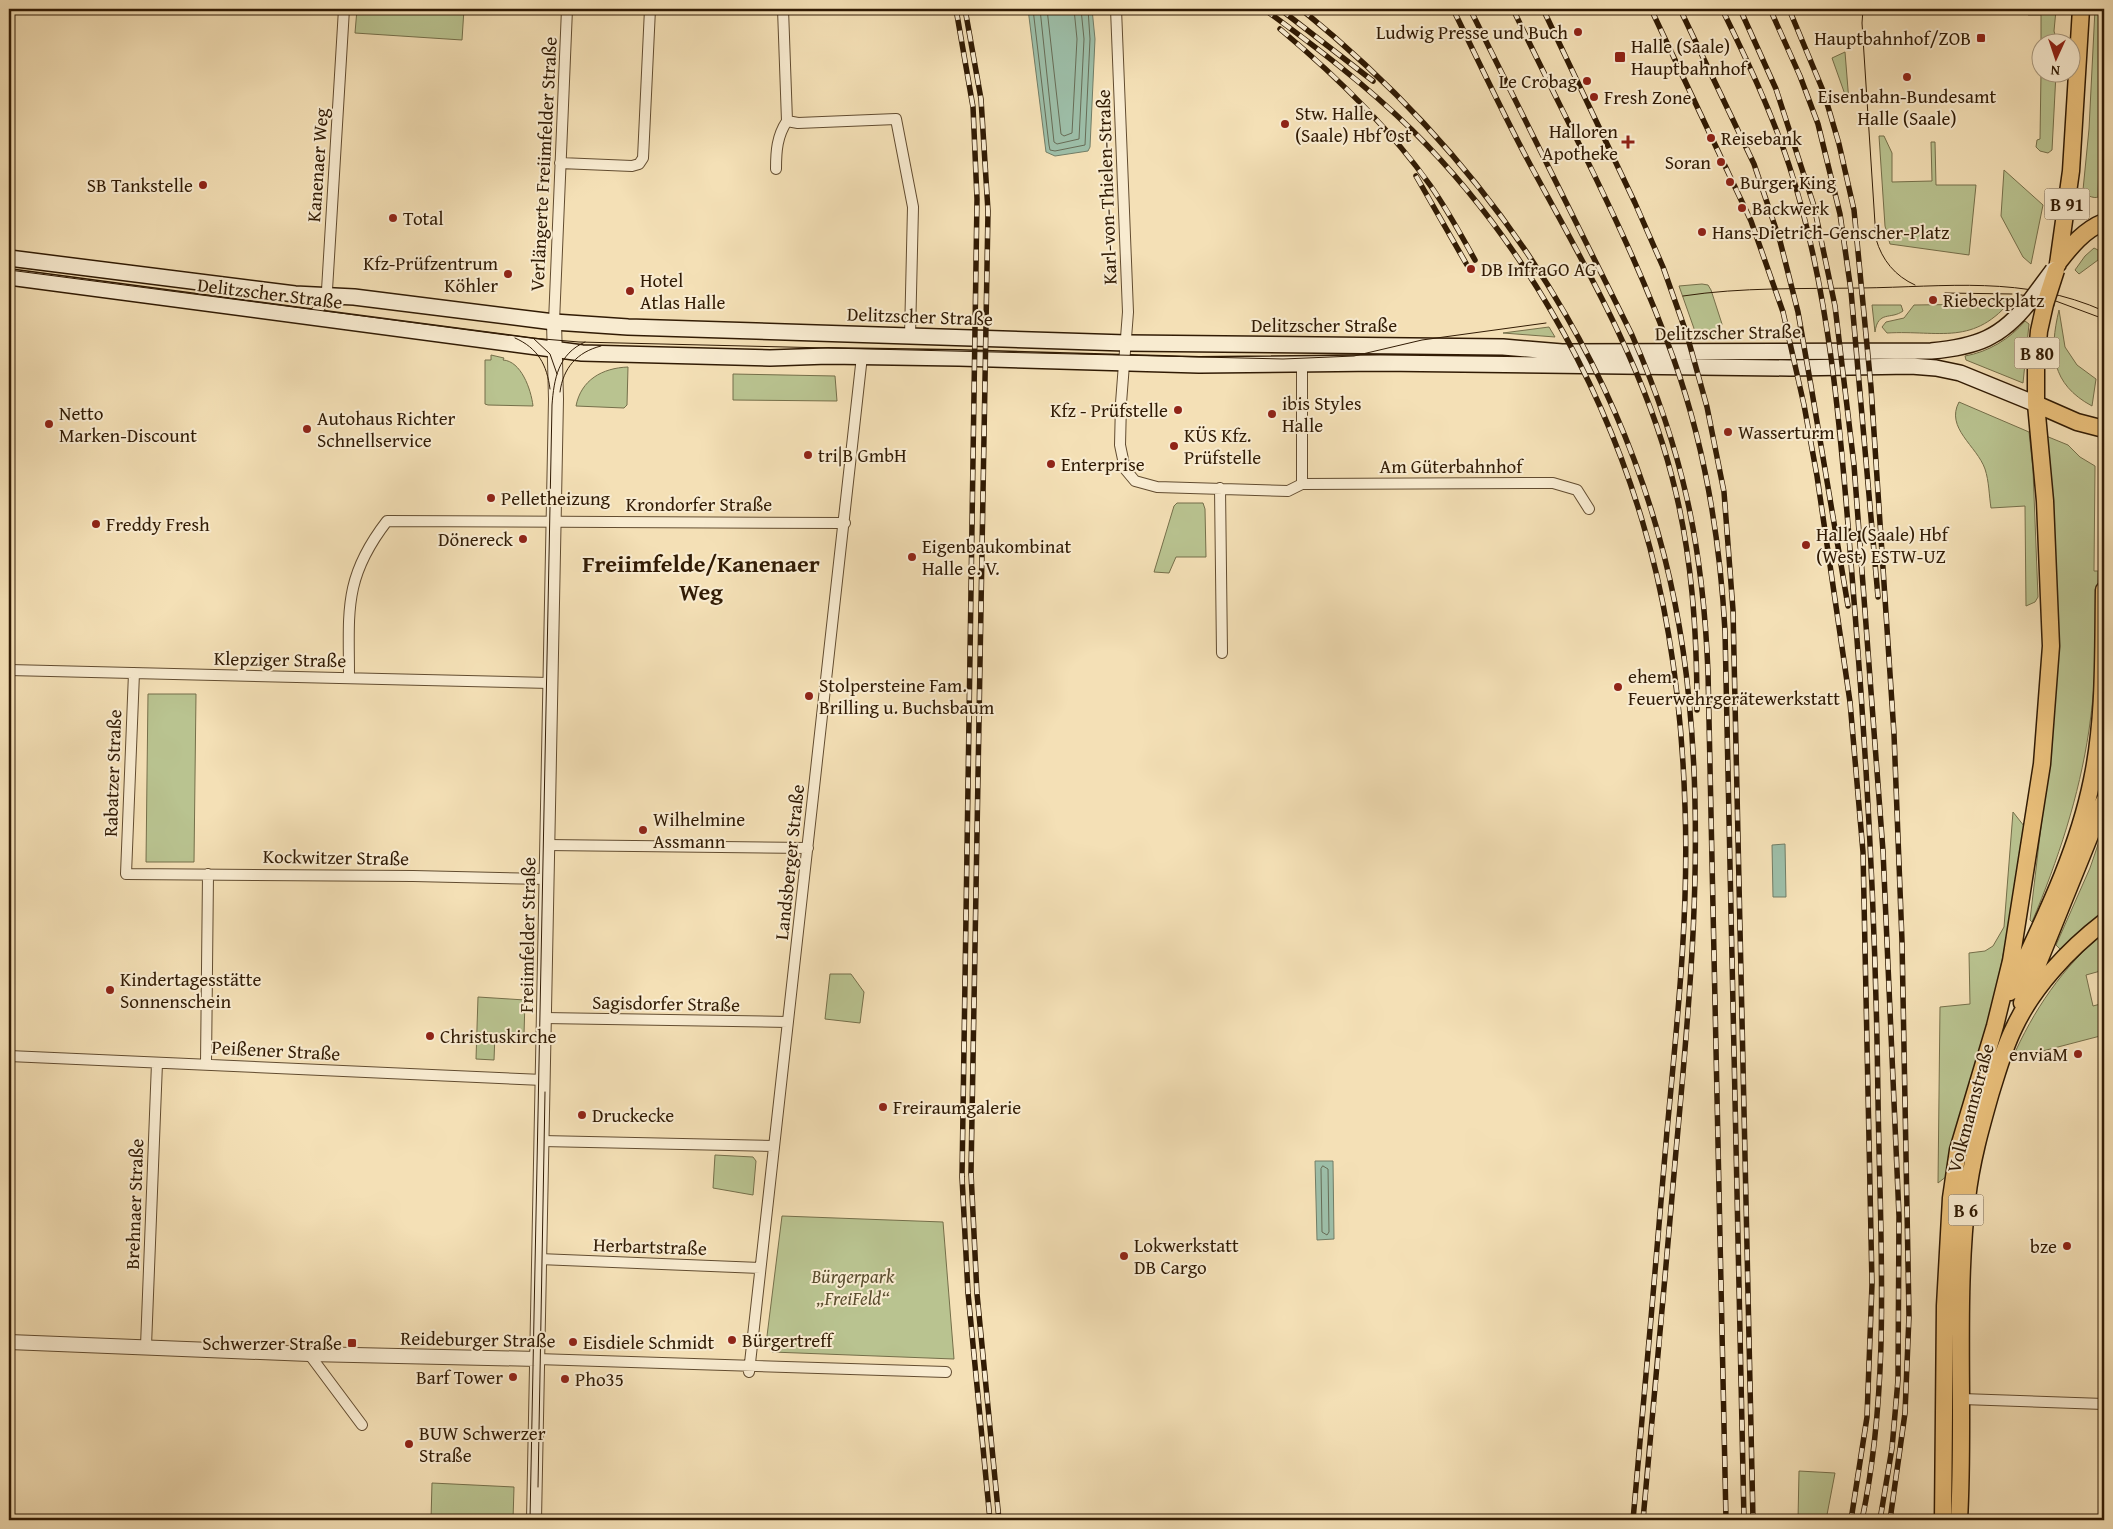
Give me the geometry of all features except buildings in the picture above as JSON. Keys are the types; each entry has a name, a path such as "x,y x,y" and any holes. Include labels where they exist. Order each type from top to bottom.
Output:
{"main road":[{"name":"B 91","path":"2055,268 2071,172 2080,10"},
{"name":"B 80","path":"2036,404 2037,302 2055,268 2078,240 2104,222"},
{"name":"Delitzscher Straße","path":"9,258 275,292 326,295 554,322 628,327 1126,343 1503,347 1577,352 1931,351 1970,346 1992,336 2012,323 2037,302"},
{"name":"Delitzscher Straße","path":"9,277 556,351 627,356 762,358 862,356 1124,363 1302,365 1380,363 1790,368 1924,367 1960,373 2036,404"},
{"path":"1995,1026 2020,915 2042,764 2050,656 2045,501 2036,404 2077,422 2104,429"},
{"name":"B 6","path":"1995,1026 2063,875 2092,781 2100,718 2104,590"},
{"path":"2014,1027 2026,991 2084,854 2104,801"},
{"name":"Volkmannstraße","path":"1960,1520 1962,1266 1967,1198 1974,1156 1989,1101 2014,1027 2029,1002 2058,964 2104,922"},
{"name":"Volkmannstraße","path":"1943,1520 1945,1306 1951,1198 1958,1150 1995,1026"}],"street":[{"name":"Kanenaer Weg","path":"311,319 326,295 344,9"},
{"name":"Verlängerte Freiimfelder Straße","path":"554,322 567,9"},
{"path":"560,163 632,166 639,164 643,158 650,9"},
{"path":"776,169 776,148 781,130 787,121 783,9"},
{"name":"Karl-von-Thielen-Straße","path":"1116,9 1128,312 1124,363"},
{"path":"787,121 896,119 913,207 910,336"},
{"path":"554,322 556,351"},
{"name":"Freiimfelder Straße","path":"534,1520 556,351"},
{"name":"Landsberger Straße","path":"750,1369 862,356"},
{"name":"Am Güterbahnhof","path":"1124,363 1120,445 1125,469 1135,482 1157,487 1288,491 1302,484 1553,482 1577,490 1589,509"},
{"path":"1302,365 1302,484"},
{"path":"1220,488 1222,653"},
{"name":"Krondorfer Straße","path":"349,678 349,603 353,584 366,551 387,520 845,523"},
{"name":"Klepziger Straße","path":"9,670 550,683"},
{"name":"Rabatzer Straße","path":"126,874 134,673"},
{"path":"547,844 808,848"},
{"name":"Kockwitzer Straße","path":"126,874 546,879"},
{"path":"206,1064 208,874"},
{"name":"Sagisdorfer Straße","path":"544,1018 788,1022"},
{"name":"Peißener Straße","path":"9,1056 542,1080"},
{"name":"Brehnaer Straße","path":"146,1346 157,1063"},
{"path":"542,1141 774,1146"},
{"name":"Herbartstraße","path":"539,1259 760,1268"},
{"name":"Reideburger Straße","path":"9,1342 308,1354 537,1358 750,1369 946,1372"},
{"path":"308,1354 362,1425"},
{"path":"1962,1399 2104,1404"}],"green space":[{"path":"357,9 464,9 462,40 355,33"},
{"path":"2033,9 2056,10 2054,32 2041,32 2041,15 2028,15"},
{"path":"2095,9 2103,9 2098,197 2092,197 2083,190 2089,129"},
{"path":"1845,52 1849,102 1848,103 1832,58"},
{"path":"2041,82 2056,82 2052,150 2048,153 2040,151 2036,147 2037,140 2040,139"},
{"path":"1879,136 1884,136 1892,153 1892,182 1932,181 1931,142 1935,142 1936,185 1976,185 1969,255 1890,244 1885,226"},
{"path":"2004,170 2043,205 2031,264 2023,257 2001,216"},
{"path":"2094,248 2098,250 2098,260 2079,274 2075,270 2085,256"},
{"path":"1708,285 1711,290 1722,324 1719,332 1710,338 1697,337 1679,286"},
{"path":"1994,297 2013,298 1999,313 1984,324 1970,330 1940,334 1887,333 1882,327 1886,322 1904,318 1914,305 1994,304"},
{"path":"1872,305 1901,305 1903,311 1882,318 1875,332"},
{"path":"2059,310 2065,347 2077,365 2096,379 2092,406 2068,388 2056,366 2054,340"},
{"path":"2025,321 2029,324 2023,383 1966,360 1965,356 1998,344 2013,334"},
{"path":"1549,327 1555,337 1503,333"},
{"path":"491,355 504,358 503,360 515,365 520,371 530,392 533,406 485,404 485,360 491,360"},
{"path":"628,367 627,405 624,408 576,406 583,389 594,377 610,370"},
{"path":"733,374 835,376 837,401 733,400"},
{"path":"1959,402 2029,432 2033,470 2038,597 2035,602 2026,606 2025,506 1991,508 1985,469 1959,429 1956,420"},
{"path":"2046,436 2068,445 2080,457 2095,466 2094,571 2098,571 2095,671 2092,710 2085,755 2080,780 2059,852 2032,922 2030,920 2052,733"},
{"path":"1177,503 1203,503 1205,509 1206,557 1176,557 1169,573 1154,572 1174,506"},
{"path":"148,694 196,694 194,862 146,862"},
{"path":"2013,812 2028,831 1990,1020 1952,1142 1947,1176 1938,1183 1940,1007 1970,1004 1969,953 1985,951 1993,946 2004,927"},
{"path":"2104,827 2104,913 2060,949 2056,945 2090,868"},
{"path":"2104,933 2104,970 2086,975 2093,1006 2104,1003 2104,1035 2012,1059 2029,1024 2051,990 2075,960"},
{"path":"830,974 851,974 864,992 860,1023 825,1019"},
{"path":"478,997 525,1000 524,1035 495,1034 494,1060 476,1059"},
{"path":"715,1155 753,1157 756,1161 753,1195 713,1188"},
{"name":"Bürgerpark „FreiFeld“","path":"782,1216 943,1222 954,1359 772,1352 766,1344"},
{"path":"1799,1471 1835,1473 1826,1520 1798,1520"},
{"path":"432,1483 514,1487 513,1520 431,1520"}],"water":[{"path":"1028,9 1092,9 1095,39 1090,147 1088,151 1055,156 1046,152"},
{"path":"1785,844 1786,897 1773,897 1772,845"},
{"path":"1315,1161 1333,1161 1334,1239 1317,1240"}],"tram line":[{"path":"1863,9 1862,23 1876,239 1882,254 1895,272 1915,285"},
{"path":"9,270 532,338 579,342 1283,359 1354,356 1422,340 1546,323"},
{"path":"1683,296 1727,291 1772,289 1984,286 2044,292 2104,311"},
{"path":"1945,293 2012,294"},
{"path":"2015,294 2053,300 2104,319"},
{"path":"515,338 530,347 540,358 549,380 550,389"},
{"path":"533,338 550,354 557,374"},
{"path":"530,1520 552,405 556,377 563,360 576,347 585,342"},
{"path":"560,392 564,376 573,362 585,352 601,346"},
{"path":"538,1487 545,1092"}],"railway":[{"path":"956,9 973,107 977,199 962,1177 968,1293 990,1520"},
{"path":"965,9 981,99 988,211 971,1173 977,1294 999,1520"},
{"path":"1264,9 1377,97 1451,171 1487,215 1551,311 1579,361 1603,413 1624,466 1652,555 1673,662 1681,735 1686,848 1684,928 1678,1010 1633,1520"},
{"path":"1280,9 1373,81"},
{"path":"1301,9 1378,77 1449,151 1511,231 1566,315 1611,405 1648,499 1674,597 1689,700 1693,756 1695,869 1686,1038 1643,1520"},
{"path":"1453,9 1532,168 1612,318 1646,396 1660,436 1679,506 1689,564 1696,651 1697,710"},
{"path":"1470,9 1632,335 1665,419 1677,459 1695,541 1701,582 1708,672 1726,1520"},
{"path":"1513,9 1619,226 1657,315 1674,360 1694,426 1715,528 1725,631 1744,1520"},
{"path":"1543,9 1635,203 1663,267 1687,335 1707,407 1724,492 1733,610 1753,1520"},
{"path":"1651,9 1751,221 1783,312 1804,405 1817,476 1850,702 1863,852 1872,1284 1867,1417 1851,1520"},
{"path":"1680,9 1754,164 1780,241 1798,312 1848,606"},
{"path":"1722,9 1774,125 1789,165 1805,218 1827,330 1841,444 1860,674 1871,855 1881,1257 1882,1310 1877,1415 1871,1468 1862,1520"},
{"path":"1740,9 1776,89 1814,206 1835,306 1854,465 1883,851 1899,1216 1898,1380 1892,1448 1880,1520"},
{"path":"1770,9 1800,76 1818,124 1840,214 1851,291 1878,597"},
{"path":"1789,9 1824,93 1839,144 1854,210 1871,387 1894,734 1902,941 1909,1316 1905,1413 1890,1520"},
{"path":"1280,29 1341,83 1397,142 1436,194 1475,260"},
{"path":"1416,176 1467,265"}],"place":[{"name":"Ludwig Presse und Buch","path":"1578,32"},
{"name":"Hauptbahnhof/ZOB","path":"1981,38"},
{"name":"Halle (Saale) Hauptbahnhof","path":"1620,57"},
{"name":"Eisenbahn-Bundesamt Halle (Saale)","path":"1907,77"},
{"name":"Le Crobag","path":"1587,81"},
{"name":"Fresh Zone","path":"1594,97"},
{"name":"Stw. Halle (Saale) Hbf Ost","path":"1285,124"},
{"name":"Reisebank","path":"1711,138"},
{"name":"Halloren Apotheke","path":"1628,142"},
{"name":"Soran","path":"1721,162"},
{"name":"Burger King","path":"1730,182"},
{"name":"SB Tankstelle","path":"203,185"},
{"name":"Backwerk","path":"1742,208"},
{"name":"Total","path":"393,218"},
{"name":"Hans-Dietrich-Genscher-Platz","path":"1702,232"},
{"name":"DB InfraGO AG","path":"1471,269"},
{"name":"Kfz-Prüfzentrum Köhler","path":"508,274"},
{"name":"Hotel Atlas Halle","path":"630,291"},
{"name":"Riebeckplatz","path":"1933,300"},
{"name":"Kfz - Prüfstelle","path":"1178,410"},
{"name":"ibis Styles Halle","path":"1272,414"},
{"name":"Netto Marken-Discount","path":"49,424"},
{"name":"Autohaus Richter Schnellservice","path":"307,429"},
{"name":"Wasserturm","path":"1728,432"},
{"name":"KÜS Kfz. Prüfstelle","path":"1174,446"},
{"name":"tri|B GmbH","path":"808,455"},
{"name":"Enterprise","path":"1051,464"},
{"name":"Pelletheizung","path":"491,498"},
{"name":"Freddy Fresh","path":"96,524"},
{"name":"Dönereck","path":"523,539"},
{"name":"Halle (Saale) Hbf (West) ESTW-UZ","path":"1806,545"},
{"name":"Eigenbaukombinat Halle e. V.","path":"912,557"},
{"name":"ehem. Feuerwehrgerätewerkstatt","path":"1618,687"},
{"name":"Stolpersteine Fam. Brilling u. Buchsbaum","path":"809,696"},
{"name":"Wilhelmine Assmann","path":"643,830"},
{"name":"Kindertagesstätte Sonnenschein","path":"110,990"},
{"name":"Christuskirche","path":"430,1036"},
{"name":"enviaM","path":"2078,1054"},
{"name":"Freiraumgalerie","path":"883,1107"},
{"name":"Druckecke","path":"582,1115"},
{"name":"bze","path":"2067,1246"},
{"name":"Lokwerkstatt DB Cargo","path":"1124,1256"},
{"name":"Bürgertreff","path":"732,1340"},
{"name":"Eisdiele Schmidt","path":"573,1342"},
{"name":"Schwerzer Straße","path":"352,1343"},
{"name":"Barf Tower","path":"513,1377"},
{"name":"Pho35","path":"565,1379"},
{"name":"BUW Schwerzer Straße","path":"409,1444"}],"district":[{"name":"Freiimfelde/Kanenaer Weg","path":"701,577"}]}
